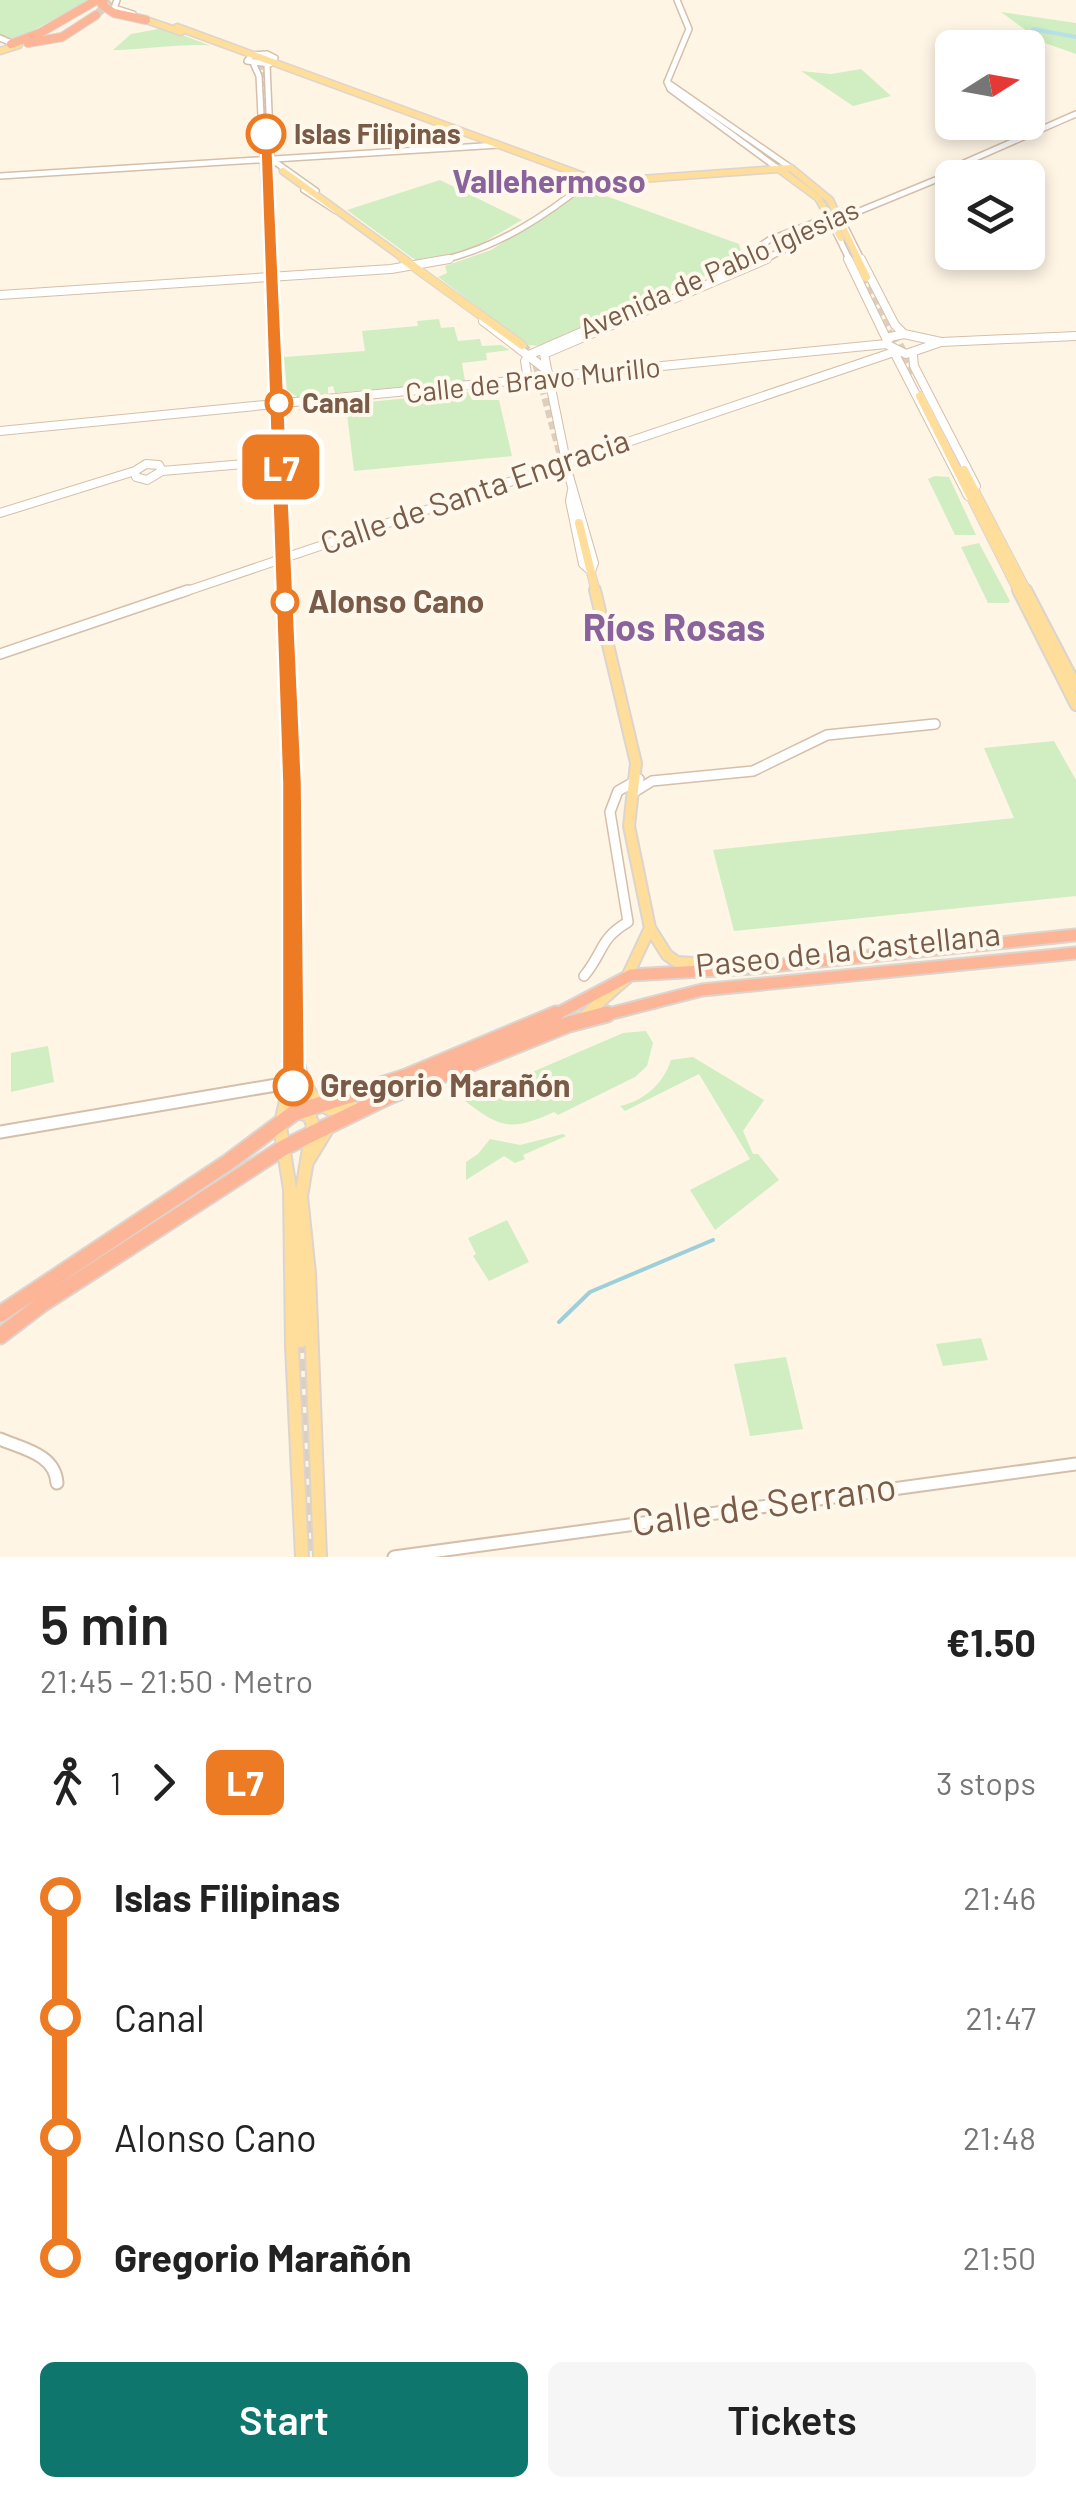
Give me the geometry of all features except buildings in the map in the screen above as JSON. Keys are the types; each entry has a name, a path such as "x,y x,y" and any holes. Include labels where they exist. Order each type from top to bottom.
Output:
{"highway":[{"path":"11,43 98,1 114,11 148,19"},
{"path":"11,43 61,38 96,15"},
{"name":"Paseo de la Castellana","path":"288,1118 406,1078 548,1018 632,975 753,968 1076,935"},
{"name":"Paseo de la Castellana","path":"288,1168 310,1134 387,1097 570,1024 702,990 1076,953"},
{"path":"0,1314 227,1164 288,1118"},
{"path":"0,1336 29,1312 265,1159 288,1168"}],"main road":[{"path":"667,82 689,30 681,15"},
{"path":"148,19 177,27 240,51 148,19"},
{"path":"148,19 253,56"},
{"path":"177,27 600,182 792,168 824,192 863,277"},
{"path":"281,168 412,268 522,345"},
{"path":"781,170 836,219"},
{"path":"265,180 278,404 296,1060 307,1094 320,1105 346,1110 387,1097"},
{"path":"941,342 1076,336"},
{"path":"894,352 912,355 925,348"},
{"name":"Calle de Santa Engracia","path":"565,461 894,352"},
{"path":"923,396 1076,705"},
{"path":"975,499 1075,680"},
{"path":"579,523 636,785 629,826 650,928"},
{"path":"1060,678 1075,680"},
{"name":"Paseo de la Castellana","path":"650,928 668,955 684,964 753,968"},
{"name":"Paseo de la Castellana","path":"570,1024 603,1004 632,975 650,928"},
{"path":"296,1060 288,1082 288,1168 302,1557"},
{"path":"288,1118 307,1113 312,1118 301,1196 308,1259 320,1557"},
{"path":"304,1167 324,1133 339,1120"},
{"path":"288,1168 299,1243 302,1341"},
{"path":"0,1439 48,1460 56,1469 57,1483"}],"street":[{"path":"117,0 115,8 148,19"},
{"path":"678,0 681,15"},
{"path":"253,56 248,62 254,65 270,63 271,159 281,168"},
{"path":"254,65 259,76 266,218"},
{"path":"667,82 792,168"},
{"path":"667,82 670,90 781,170"},
{"name":"Avenida de Pablo Iglesias","path":"529,355 729,270 769,240 836,219 950,174 966,162 1076,116"},
{"path":"0,176 499,145"},
{"path":"0,295 412,268 475,254 591,179"},
{"path":"574,192 600,182"},
{"path":"836,219 896,327 904,334 941,342"},
{"path":"836,219 887,342 975,499"},
{"name":"Avenida de Pablo Iglesias","path":"544,368 544,355 553,348 575,343 642,310 734,275 804,240 836,219"},
{"path":"455,299 544,368 572,490 570,502 583,563 590,571"},
{"name":"Calle de Bravo Murillo","path":"0,431 887,342 904,334"},
{"path":"920,338 925,348 941,342"},
{"path":"528,380 525,361 529,355"},
{"path":"912,355 975,499"},
{"name":"Calle de Santa Engracia","path":"0,654 565,461"},
{"path":"135,471 136,476 147,480 162,470 279,462"},
{"path":"0,513 150,464 162,470"},
{"path":"584,976 599,956 606,934 628,920 611,806 618,790 658,781 753,771 827,735 935,724"},
{"path":"0,1132 288,1082"},
{"name":"Calle de Serrano","path":"394,1557 1076,1464"}],"green space":[{"path":"0,0 90,0 15,40 0,34"},
{"path":"1001,12 1076,23 1076,54 1045,43 1045,30 1026,30"},
{"path":"164,28 211,46 113,50 131,34"},
{"path":"861,69 891,96 853,106 801,71 831,74"},
{"path":"440,180 522,220 465,253 418,262 347,210"},
{"path":"595,192 739,244 742,255 721,269 539,346 528,345 438,277 447,273 445,266 491,250 574,197"},
{"path":"439,319 441,328 454,327 458,341 480,339 482,346 501,345 510,350 486,353 487,360 462,363 465,381 335,393 333,386 328,387 328,394 297,397 287,390 284,357 365,351 362,331 418,326 417,321"},
{"path":"469,392 472,400 499,400 512,456 354,471 347,414 351,410 304,415 298,409"},
{"path":"949,477 976,535 955,535 928,479"},
{"path":"979,543 1008,603 988,603 961,547"},
{"path":"1054,741 1076,780 1076,896 734,931 713,850 1014,818 984,748"},
{"path":"646,1031 653,1043 647,1066 635,1077 558,1115 554,1112 527,1122 507,1124 465,1101 623,1033"},
{"path":"48,1046 54,1082 11,1092 11,1053"},
{"path":"693,1057 764,1100 743,1131 753,1154 758,1154 779,1180 715,1230 690,1190 750,1159 699,1074 625,1111 620,1106 651,1090 671,1060"},
{"path":"566,1136 523,1155 525,1159 515,1163 504,1156 466,1180 466,1162 490,1139 520,1145"},
{"path":"507,1220 529,1262 489,1281 473,1256 476,1254 468,1238"},
{"path":"981,1338 988,1360 943,1366 936,1344"},
{"path":"786,1357 803,1429 750,1436 734,1364"}],"waterway":[{"path":"1033,29 1076,37"},
{"path":"559,1322 590,1292 713,1240"}],"tunnel":[{"path":"96,15 112,0"},
{"path":"255,57 264,83 266,138 274,164"},
{"path":"861,277 894,343"},
{"path":"894,334 916,377"},
{"path":"522,345 534,356 562,459"},
{"path":"301,1341 308,1557"}],"metro line":[{"name":"L7","path":"266,134 292,783 293,1086"}],"place":[{"name":"Islas Filipinas","path":"266,134"},
{"name":"Canal","path":"279,403"},
{"name":"Alonso Cano","path":"285,602"},
{"name":"Gregorio Marañón","path":"293,1086"}],"district":[{"name":"Vallehermoso","path":"549,182"},
{"name":"Ríos Rosas","path":"674,628"}]}
